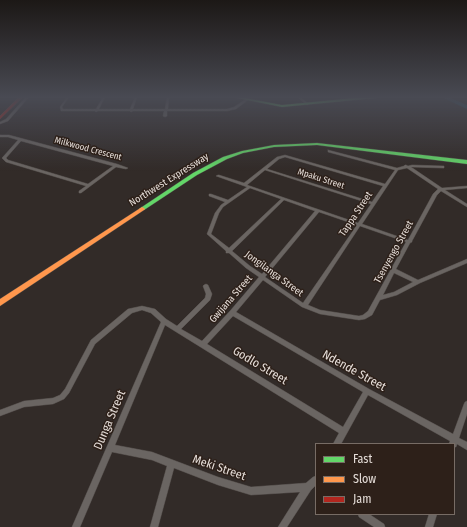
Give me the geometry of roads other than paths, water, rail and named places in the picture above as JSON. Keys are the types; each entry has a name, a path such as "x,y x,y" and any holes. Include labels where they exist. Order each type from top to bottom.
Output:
{"main road":[{"name":"Northwest Expressway","path":"0,297 194,170 223,156 240,151 272,144 316,142 349,144 467,161"},
{"name":"Northwest Expressway","path":"0,303 195,174 225,158 242,152 274,146 317,144 467,161"}],"street":[{"name":"Milkwood Crescent","path":"0,136 8,136 116,164 126,168"},
{"path":"20,140 4,158 5,160 88,185"},
{"path":"329,150 397,169 406,166 443,167"},
{"path":"244,185 282,156 291,157 386,186"},
{"path":"80,192 116,164"},
{"path":"406,166 467,206"},
{"name":"Mpaku Street","path":"264,169 374,204"},
{"name":"Tappa Street","path":"304,306 397,169"},
{"path":"218,176 410,242"},
{"path":"210,195 227,202 250,187"},
{"path":"441,189 467,187"},
{"name":"Tsenyengo Street","path":"359,318 368,316 410,242 433,197 441,189"},
{"path":"228,252 284,198"},
{"name":"Jongilanga Street","path":"227,202 217,213 209,234 228,252 304,306 320,312 359,318"},
{"name":"Gwijana Street","path":"203,344 232,313 318,210"},
{"path":"378,298 395,294 418,282 467,261"},
{"path":"393,270 418,282"},
{"path":"177,329 208,299 209,294 206,286"},
{"name":"Godlo Street","path":"0,413 24,404 53,401 62,397 93,342 130,311 147,308 153,311 164,321 344,432"},
{"name":"Ndende Street","path":"232,313 454,441 467,446"},
{"name":"Dunga Street","path":"76,527 164,321"},
{"path":"338,443 367,391"},
{"path":"454,441 467,404"},
{"name":"Meki Street","path":"110,448 152,456 218,481 251,491 308,487"},
{"path":"154,527 172,463"},
{"path":"282,527 308,487 315,482"},
{"path":"363,515 381,527"},
{"path":"429,527 433,515"}]}
